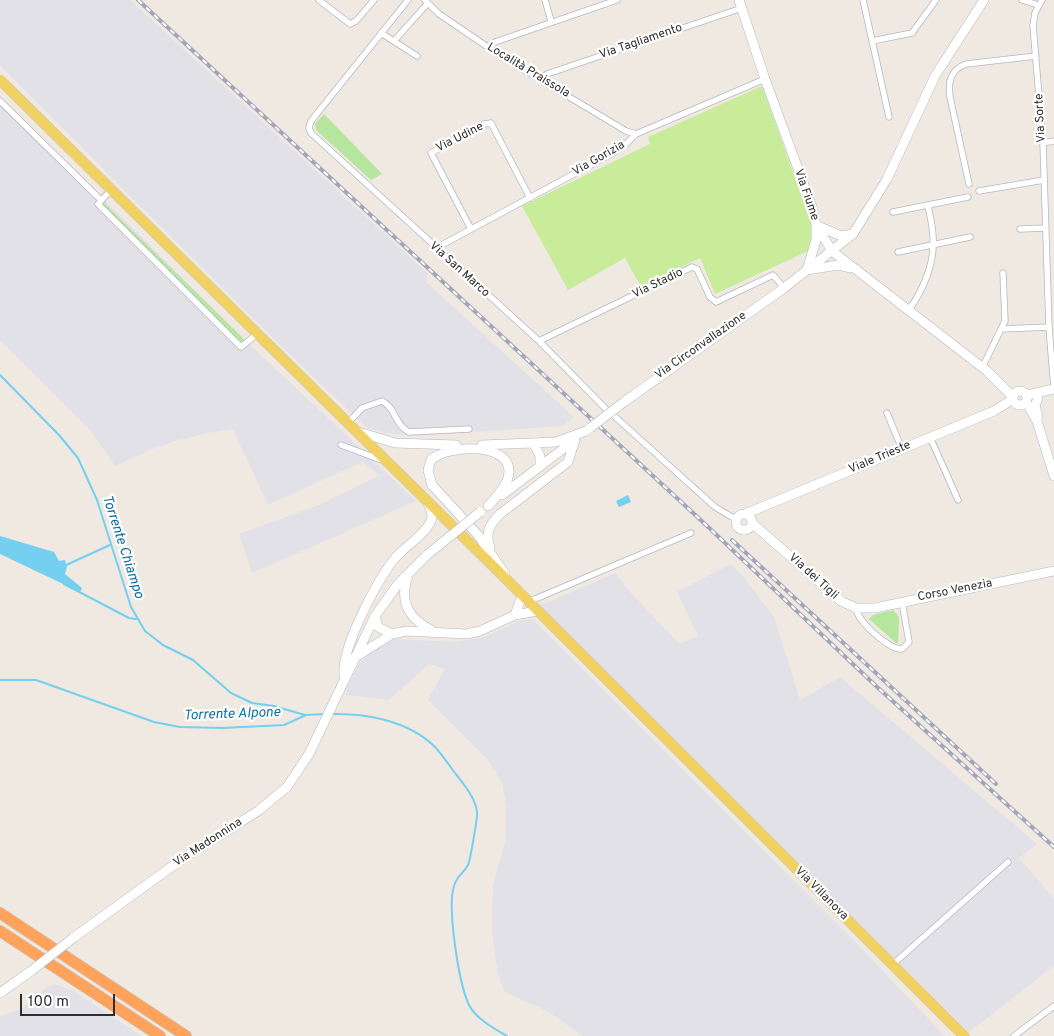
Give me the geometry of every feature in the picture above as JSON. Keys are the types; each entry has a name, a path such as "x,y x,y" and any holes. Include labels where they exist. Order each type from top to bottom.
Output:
{"highway":[{"path":"0,913 186,1036"},
{"path":"0,931 160,1036"}],"main road":[{"name":"Via Circonvallazione","path":"360,645 375,616 409,571 427,555 540,464 784,288 853,234 887,178 935,76 984,0"},
{"name":"Via Fiume","path":"741,4 765,79 812,206 816,225 832,251 982,368 1019,400"},
{"name":"Via Villanova","path":"0,80 427,501 964,1036"},
{"path":"816,225 841,236 853,234 846,254 852,268 838,265 807,270 816,240 816,225"},
{"path":"996,381 1019,400 1037,421"},
{"name":"Viale Trieste","path":"1019,400 1038,398 1053,389"},
{"name":"Viale Trieste","path":"745,514 1019,400 1053,389"},
{"path":"1038,398 1036,406 1039,431 1054,476"},
{"path":"1019,400 1039,431"},
{"path":"351,426 376,439 395,443 534,444 563,441 588,430"},
{"path":"494,558 487,538 491,524 500,514 568,462 575,440"},
{"path":"534,444 539,452 540,464"},
{"path":"484,509 505,484 508,477 507,465 497,453 483,449 444,451 431,460 428,470 432,484 478,534 513,587"},
{"path":"344,677 344,661 348,644 385,573 398,555 431,522 431,509 427,501"},
{"name":"Viale Trieste","path":"750,525 767,504"},
{"path":"737,520 745,514"},
{"name":"Via dei Tigli","path":"745,514 750,525 773,542 841,601 856,608"},
{"name":"Via dei Tigli","path":"737,520 738,527 750,525"},
{"path":"409,571 403,594 407,610 414,619 433,632"},
{"name":"Corso Venezia","path":"856,608 874,608 1054,571"},
{"path":"515,615 525,599"},
{"path":"354,658 392,634 408,631 466,634 480,631 515,615 537,611"},
{"path":"375,616 378,627 392,634"},
{"name":"Via Madonnina","path":"0,994 178,862 277,797 296,776 317,737 360,645"}],"street":[{"path":"319,0 350,24 356,22 374,0"},
{"path":"408,0 382,33 418,56"},
{"path":"544,0 551,21"},
{"path":"489,48 495,42 551,21 617,0"},
{"path":"863,0 888,117"},
{"path":"872,42 912,32 936,0"},
{"path":"1022,0 1040,3"},
{"path":"394,41 426,2"},
{"name":"Località Praissola","path":"426,2 489,48 626,131 636,134"},
{"name":"Via Sorte","path":"1040,3 1033,19 1043,143 1053,389"},
{"name":"Via Tagliamento","path":"541,80 546,74 741,4"},
{"name":"Via San Marco","path":"382,33 311,121 309,128 311,133 538,341 605,408"},
{"path":"969,184 950,97 949,84 951,77 958,68 966,64 1036,56"},
{"name":"Via Gorizia","path":"436,248 620,148 636,134 765,79"},
{"path":"0,101 101,200"},
{"name":"Via Udine","path":"471,229 431,153 484,124 491,123 530,198"},
{"path":"1043,143 1054,141"},
{"path":"980,191 1044,180"},
{"path":"111,190 98,204 241,347 257,334"},
{"path":"893,212 968,196"},
{"path":"908,311 919,296 930,263 934,237 928,206"},
{"path":"1020,229 1046,228"},
{"path":"898,252 970,237"},
{"name":"Via Stadio","path":"538,341 692,267 697,268 710,297 716,302 773,275 784,288"},
{"path":"982,368 1005,321 1003,273"},
{"path":"1002,329 1049,327"},
{"path":"351,426 362,408 382,400 390,407 402,428 409,432 469,429"},
{"path":"887,413 902,448"},
{"path":"612,414 709,501 730,518 737,520"},
{"path":"930,437 958,500"},
{"path":"341,445 386,461"},
{"path":"525,599 691,533"},
{"path":"856,608 859,619 892,648 902,649 909,642 902,602"},
{"path":"892,965 1008,862"},
{"path":"1014,1036 1054,1006"}],"shaded area":[{"path":"0,0 130,0 428,274 426,282 574,417 562,426 415,436 384,433 366,427 278,343 0,66"},
{"path":"0,96 247,342 416,501 252,573 239,534 319,505 380,475 362,462 268,505 233,429 175,441 115,466 91,431 0,340"},
{"path":"731,564 774,617 800,700 840,677 1037,844 1019,858 1054,899 1054,966 969,1032 539,606 615,573 679,644 698,636 677,592"},
{"path":"532,619 858,945 945,1036 583,1036 549,1012 505,992 498,975 492,931 493,886 506,838 506,806 502,782 487,759 428,700 445,669 429,664 389,700 346,695 347,687 360,662 374,650 396,639 453,642 481,638 522,620"},
{"path":"55,984 75,992 142,1036 0,1036 0,1017 24,1007 47,987"}],"green space":[{"path":"762,86 811,223 812,235 808,251 715,294 700,258 641,287 625,258 568,290 522,206 650,144 648,137"},
{"path":"324,114 382,174 371,180 316,130 315,124"},
{"path":"101,200 247,342 241,347 98,204"},
{"path":"893,610 899,617 898,643 869,619 873,615"}],"water":[{"path":"628,495 631,502 619,507 616,501"},
{"path":"0,536 54,552 59,561 65,560 67,567 65,574 82,588 80,592 0,554"}],"waterway":[{"name":"Torrente Chiampo","path":"0,375 59,435 78,458 97,500 131,607 145,631 163,645 193,660 231,693 252,703 274,706 305,715"},
{"path":"64,566 110,545"},
{"path":"64,584 129,618 136,619"},
{"name":"Torrente Alpone","path":"0,680 36,680 154,722 180,727 223,728 284,725 306,715 325,714"},
{"name":"Torrente Alpone","path":"332,714 359,715 386,720 424,737 437,749 472,797 477,812 472,848 468,865 455,882 452,897 455,946 461,981 469,1005 481,1019 507,1036"}],"railway":[{"path":"138,0 705,524 876,686 1054,847"},
{"path":"732,540 996,784"}]}
